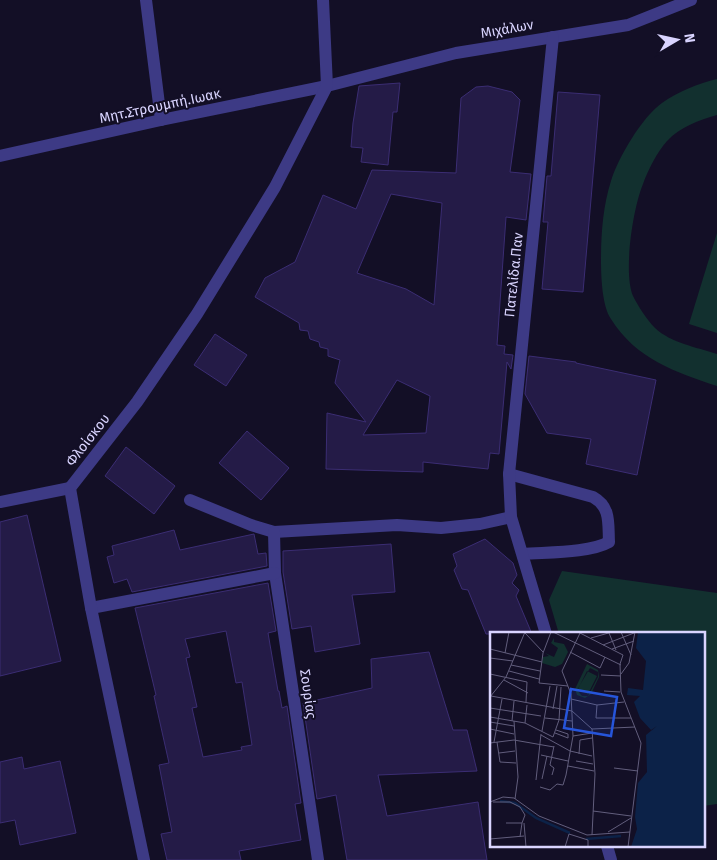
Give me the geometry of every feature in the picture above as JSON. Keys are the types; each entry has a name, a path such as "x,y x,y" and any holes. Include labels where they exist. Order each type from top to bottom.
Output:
{"street":[{"path":"146,0 161,120"},
{"path":"323,0 326,86"},
{"name":"Μιχάλων","path":"326,86 456,53 628,25 691,0"},
{"name":"Πατελίδα.Παν","path":"545,632 511,517 509,474 553,37"},
{"name":"Μητ.Στρουμπή.Ιωακ","path":"0,156 326,86"},
{"name":"Φλοίσκου","path":"144,860 91,608 70,488 137,402 198,314 275,188 326,86"},
{"path":"509,474 593,497 601,501 607,512 609,542 604,545 523,554"},
{"path":"1,500 70,488"},
{"path":"190,500 251,525 274,532 397,525 441,528 480,524 511,517"},
{"name":"Σουρίας","path":"274,532 275,573 318,860"},
{"path":"91,608 275,573"}],"green space":[{"path":"717,79 717,115 690,125 672,136 660,150 647,173 639,195 630,240 629,272 633,296 655,328 676,341 717,354 717,386 658,362 644,354 621,333 608,313 604,299 601,240 606,200 614,172 639,128 654,109 674,95 688,88"},
{"path":"717,233 717,333 689,324"},
{"path":"562,571 717,593 717,804 704,806 704,632 558,632 549,600"}],"building":[{"path":"400,83 397,112 393,112 388,165 361,162 363,148 351,147 359,86"},
{"path":"488,86 512,92 520,100 510,172 531,174 526,220 506,217 497,345 505,346 504,354 513,355 511,369 507,362 499,454 490,453 488,469 423,462 423,472 326,469 327,413 366,422 335,383 340,360 328,356 328,349 320,347 319,342 310,339 308,331 300,330 299,323 255,297 265,278 295,262 323,195 356,209 372,170 456,173 461,98 476,87","holes":["391,194 442,203 434,305 406,289 357,273","397,380 430,396 426,433 363,435"]},
{"path":"558,92 600,95 583,292 542,289 548,222 543,222 547,176 551,176"},
{"path":"215,334 247,355 226,386 194,365"},
{"path":"529,356 576,362 656,380 637,475 586,464 591,439 547,433 525,394"},
{"path":"247,431 289,468 261,500 219,463"},
{"path":"126,447 175,486 154,514 105,476"},
{"path":"27,515 61,661 0,676 0,522"},
{"path":"174,530 180,550 254,534 258,554 266,553 267,566 132,592 127,579 114,583 107,557 114,555 112,546"},
{"path":"485,539 513,563 517,575 512,583 519,590 516,596 531,632 490,632 490,634 486,634 468,590 462,589 454,570 457,566 453,554"},
{"path":"391,544 395,592 352,595 360,644 315,652 311,626 292,629 283,572 283,551"},
{"path":"268,583 276,631 268,633 282,708 287,706 301,803 295,804 301,840 239,851 241,860 167,860 161,834 172,832 159,765 169,763 154,696 156,695 135,608","holes":["226,631 236,683 242,682 252,745 241,747 242,750 203,757 192,708 197,707 186,658 190,657 185,639"]},
{"path":"429,652 453,730 467,730 477,771 378,775 387,816 478,802 487,860 347,860 336,795 317,799 303,703 372,688 371,659"},
{"path":"22,757 24,769 60,761 76,833 20,845 15,820 0,823 0,762"}]}
